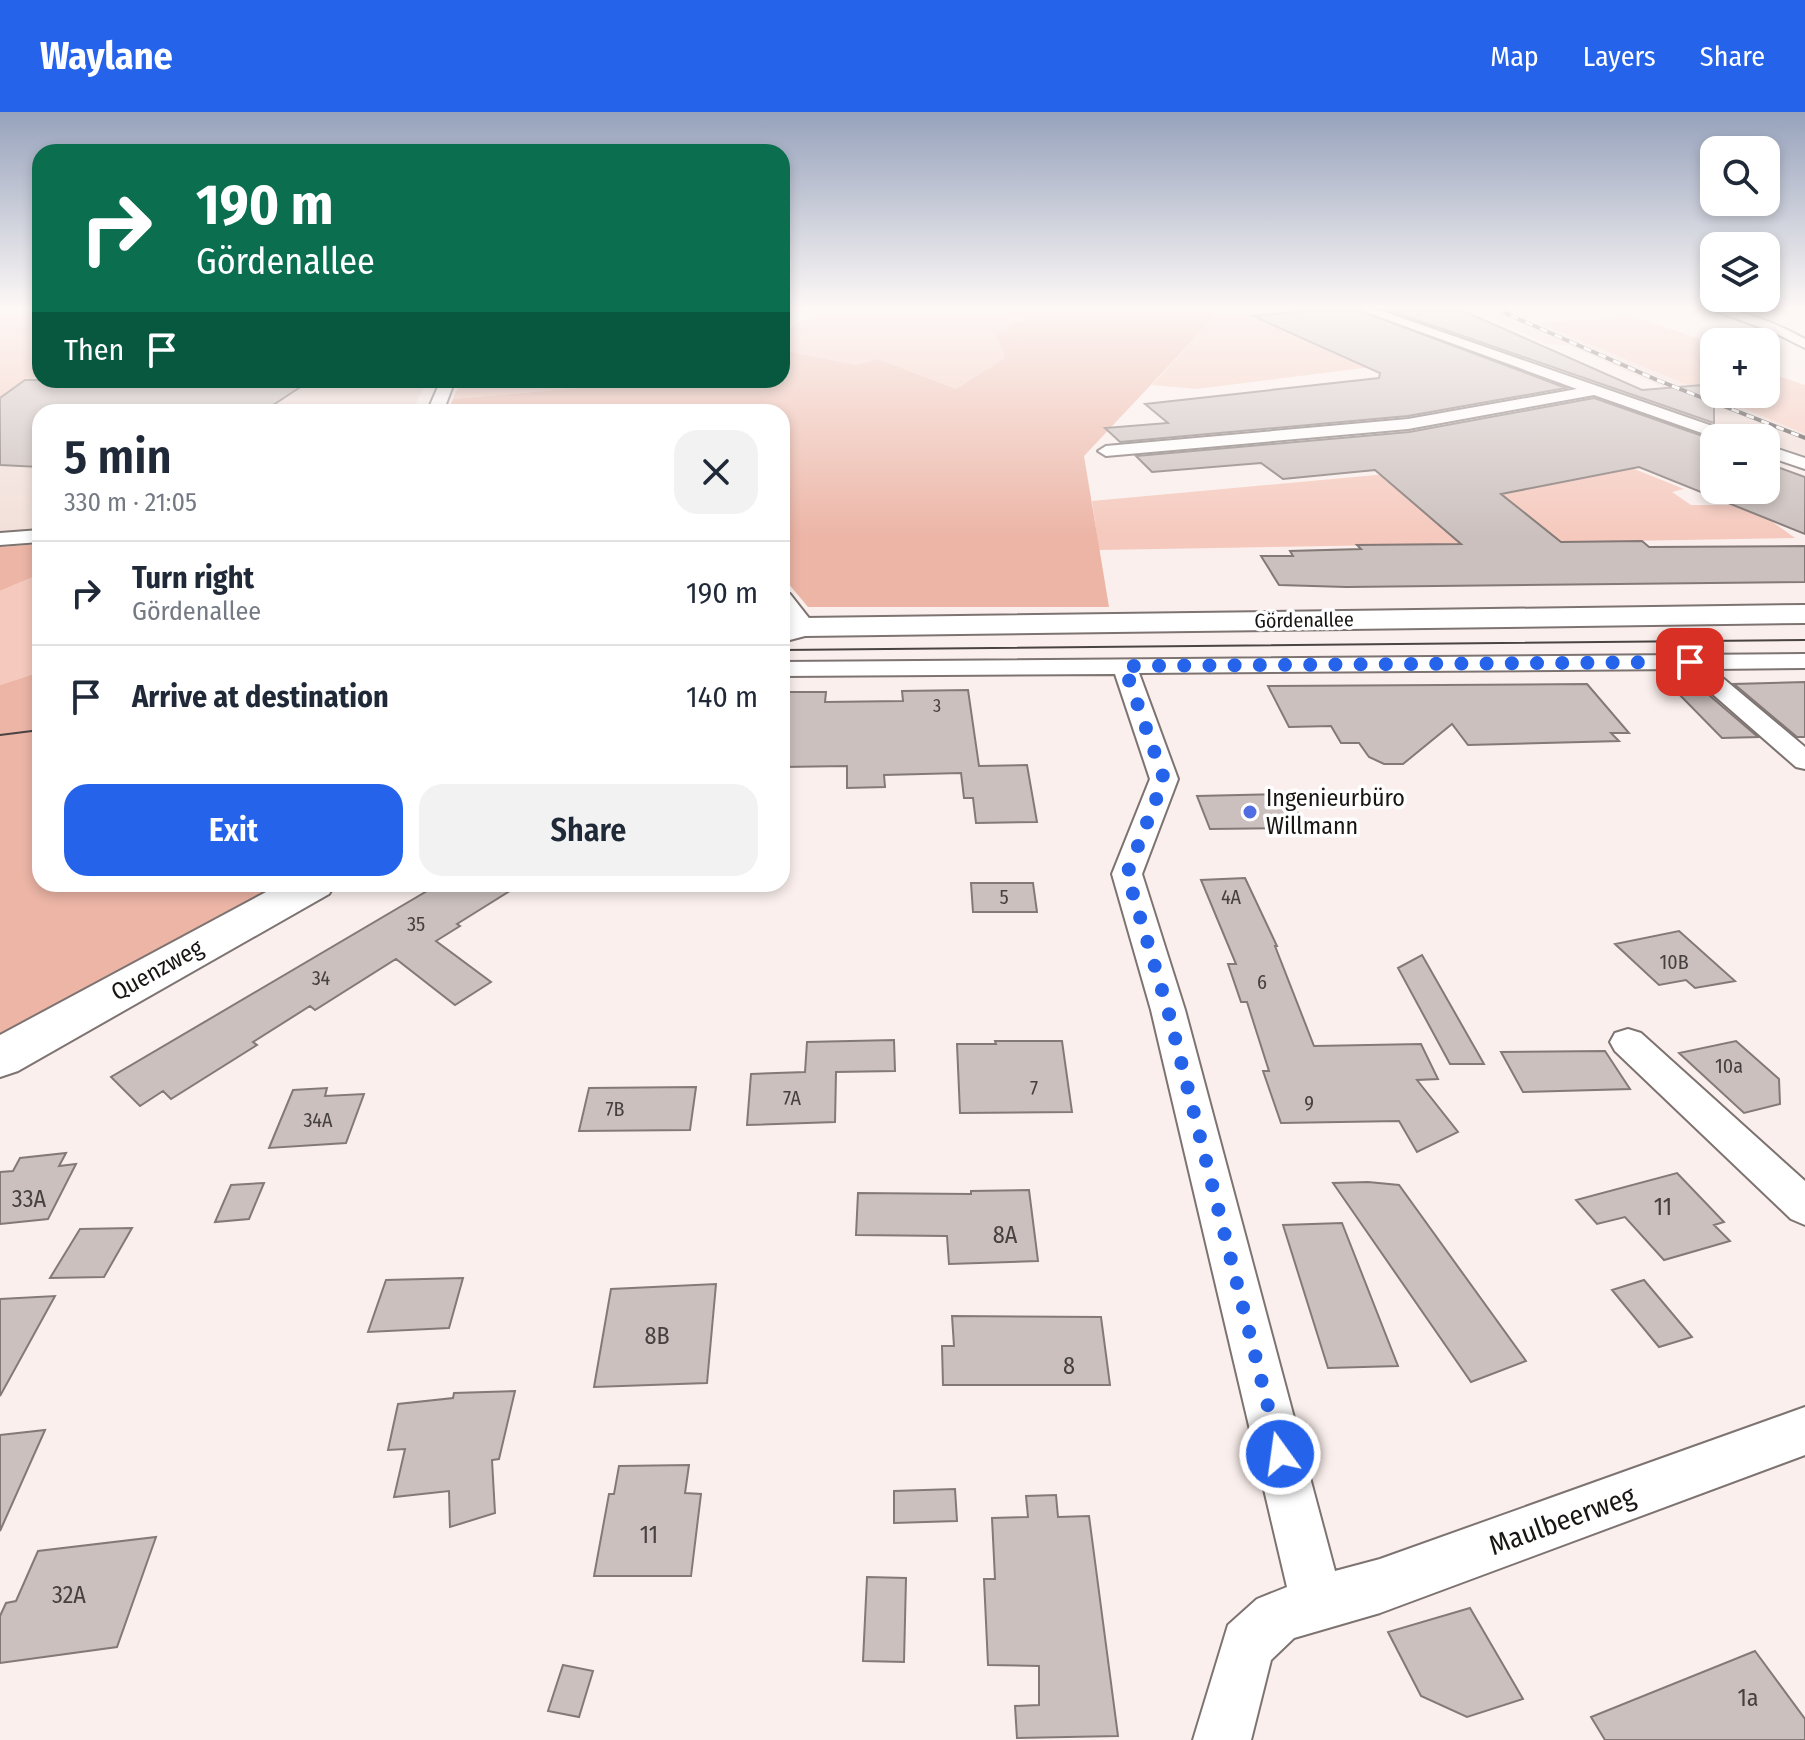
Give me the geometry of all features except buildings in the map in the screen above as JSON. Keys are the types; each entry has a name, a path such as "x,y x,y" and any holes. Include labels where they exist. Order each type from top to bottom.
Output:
{"street":[{"path":"1580,385 1700,427"},
{"path":"1106,451 1408,424 1594,390"},
{"path":"1780,455 1805,464"},
{"path":"0,539 32,537"},
{"name":"Gördenallee","path":"793,630 1805,614"},
{"name":"Gördenallee","path":"790,669 1805,661"},
{"path":"1690,662 1805,761"},
{"path":"1124,666 1164,779 1127,874 1168,1010 1317,1602"},
{"name":"Quenzweg","path":"0,1058 300,892"},
{"path":"1628,1042 1805,1207"},
{"name":"Maulbeerweg","path":"1222,1740 1247,1644 1276,1618 1317,1602 1380,1586 1805,1431"}],"shaded area":[{"path":"0,385 32,385 32,388 424,388 415,404 32,404 32,532 0,534"},
{"path":"0,385 21,385 0,397"},
{"path":"946,385 956,389 962,385 1151,385 1084,456 1109,607 808,607 790,586 790,404 451,404 453,399 579,388"},
{"path":"1152,385 1228,385 1196,389"},
{"path":"1658,385 1688,385 1700,390 1700,408 1743,408 1805,434 1805,459 1780,451 1780,424 1703,424 1616,393 1667,389"},
{"path":"1780,385 1805,385 1805,434 1743,408 1780,408"},
{"path":"458,388 579,388 453,399"},
{"path":"1575,445 1684,489 1672,492 1691,505 1749,505 1795,538 1099,550 1092,501 1474,466"},
{"path":"32,545 32,577 0,591 0,547"},
{"path":"32,577 32,675 0,685 0,591"},
{"path":"32,675 32,892 275,892 0,1040 0,685"}],"tram line":[{"path":"790,650 1805,640"},
{"path":"0,735 32,731"}],"railway":[{"path":"1670,385 1805,438"}],"place":[{"name":"Ingenieurbüro Willmann","path":"1250,812"}],"route":[{"path":"1280,1454 1168,1010 1127,874 1164,779 1124,666 1690,662"}]}
